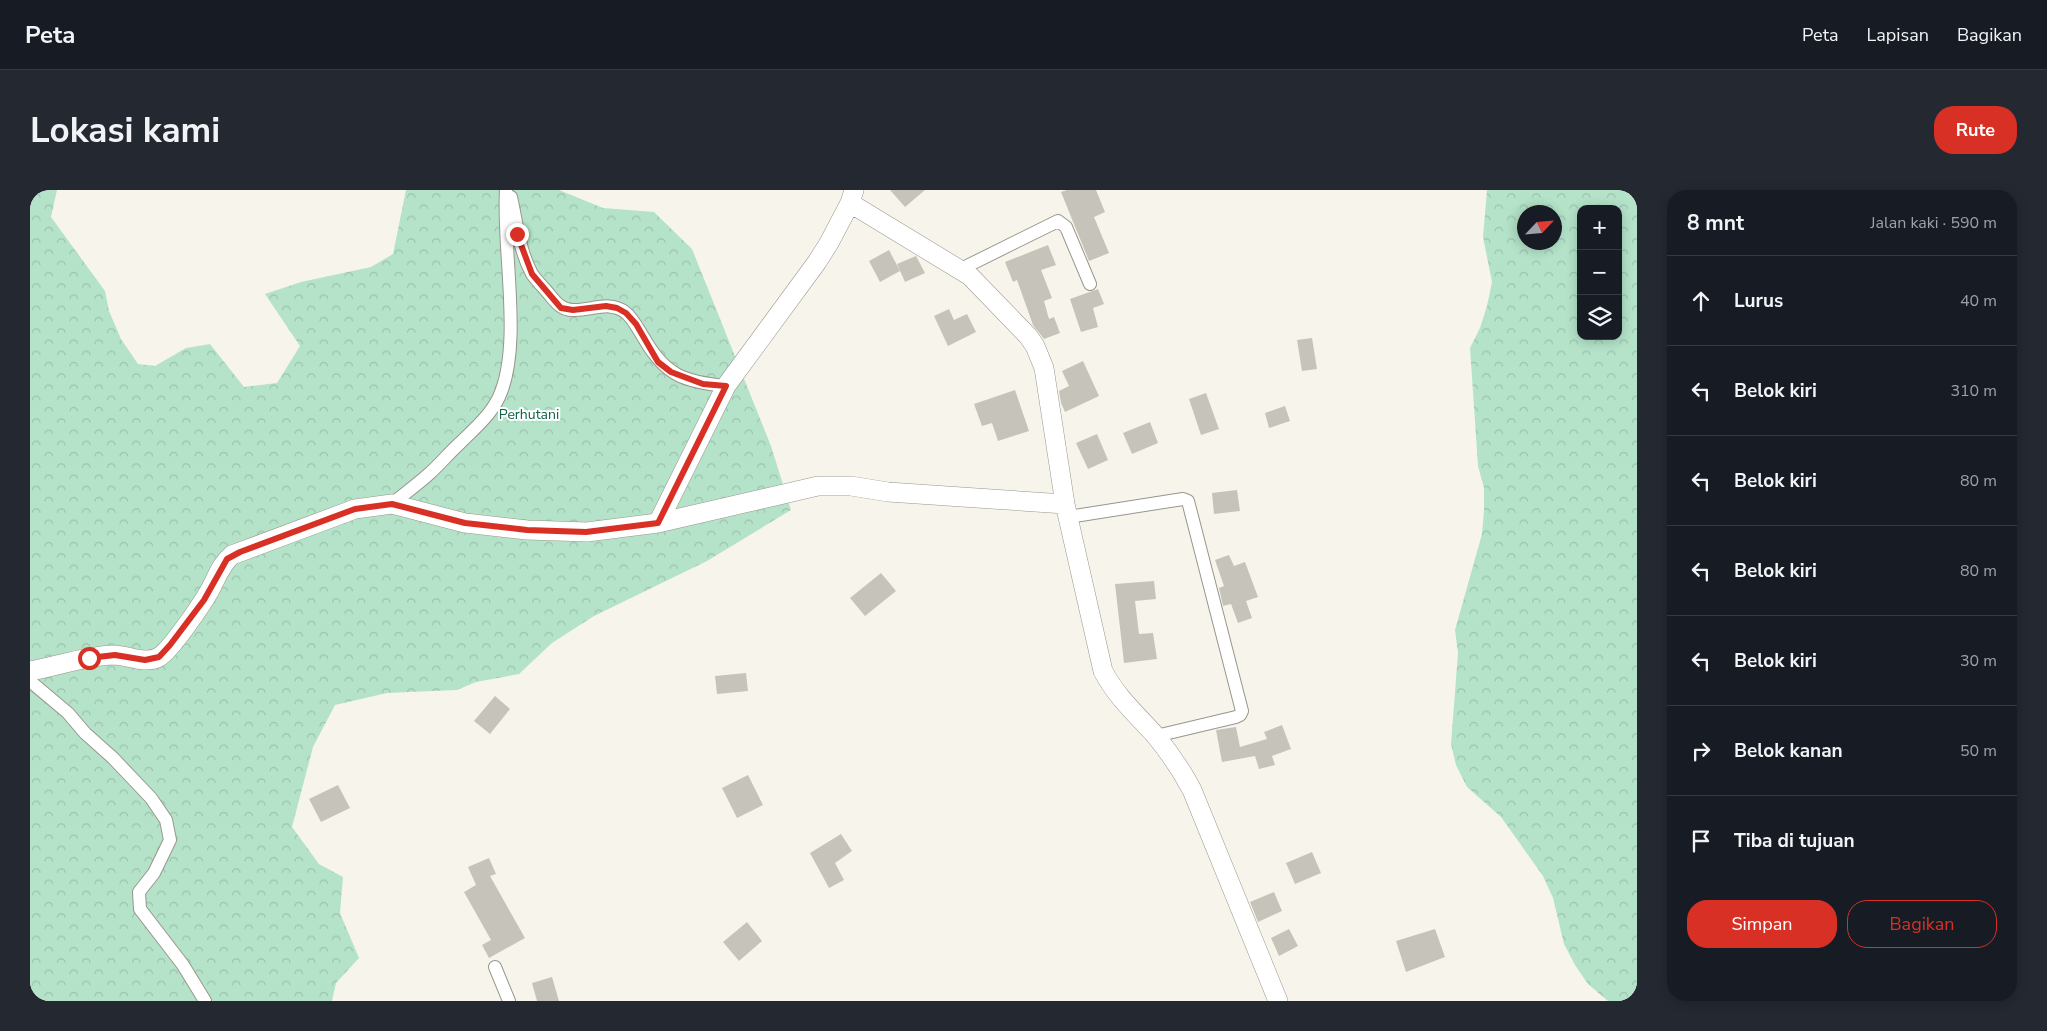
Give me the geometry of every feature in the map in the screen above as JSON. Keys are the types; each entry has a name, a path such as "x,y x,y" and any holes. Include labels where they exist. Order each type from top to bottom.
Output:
{"street":[{"path":"508,190 517,234 532,274 561,308 573,310 606,306 617,308 626,313 636,324 658,362 671,372 703,384 726,386"},
{"path":"392,504 430,473 472,432 494,406 499,396 507,368 510,344 505,217 508,190"},
{"path":"658,523 726,386 817,262 833,236 852,197 910,241 970,276 1028,336 1040,357 1044,368 1066,510 1104,671 1110,686 1156,736 1182,771 1192,790 1278,1001"},
{"path":"960,269 1058,221 1066,227 1090,284"},
{"path":"30,671 89,658 115,655 145,660 159,657 204,600 223,564 232,555 355,509 392,504 465,523 527,530 586,532 658,523 801,489 826,486 851,486 897,493 1066,510 1183,499 1188,501 1242,711 1236,717 1156,736"},
{"path":"30,681 68,713 85,733 113,758 151,798 166,820 170,840 154,873 139,892 140,909 183,965 205,1001"},
{"path":"495,967 509,1001"}],"green space":[{"name":"Perhutani","path":"30,190 57,190 51,217 105,291 109,311 121,339 138,364 155,366 186,348 210,344 244,387 277,383 300,346 265,294 301,282 371,267 393,254 406,190 559,190 603,208 654,212 692,249 771,446 791,510 707,561 594,616 552,643 519,674 476,682 457,690 387,693 335,705 313,747 292,827 319,864 343,877 340,913 359,958 336,983 332,1001 30,1001"},
{"path":"1487,190 1637,190 1637,1001 1608,1001 1588,984 1564,944 1553,898 1543,876 1501,817 1467,787 1456,765 1451,744 1458,653 1455,630 1482,534 1484,510 1484,488 1478,466 1470,348 1480,328 1492,282 1483,237"}],"building":[{"path":"890,190 925,190 905,207"},
{"path":"1067,190 1096,190 1105,212 1094,217 1109,253 1089,261 1061,192"},
{"path":"1048,245 1056,265 1041,270 1052,298 1044,301 1049,319 1054,317 1060,333 1044,339 1033,325 1017,280 1013,282 1005,262"},
{"path":"889,250 900,271 880,282 869,261"},
{"path":"916,256 925,273 905,282 897,264"},
{"path":"1098,289 1104,304 1093,308 1098,327 1081,332 1070,299"},
{"path":"949,309 954,320 967,314 976,332 948,346 934,316"},
{"path":"1312,338 1317,369 1302,371 1297,340"},
{"path":"1083,361 1099,396 1065,412 1059,391 1069,386 1062,371"},
{"path":"1015,390 1029,431 998,441 992,423 982,426 974,404"},
{"path":"1206,393 1219,429 1201,435 1189,399"},
{"path":"1285,406 1290,421 1269,428 1265,413"},
{"path":"1150,422 1158,443 1132,454 1123,433"},
{"path":"1097,434 1108,460 1088,469 1076,443"},
{"path":"1237,490 1240,511 1214,514 1212,493"},
{"path":"1229,555 1234,566 1245,562 1258,597 1246,601 1252,618 1238,623 1231,604 1223,606 1219,588 1224,586 1215,560"},
{"path":"881,573 896,591 865,616 850,598"},
{"path":"1154,581 1156,599 1135,601 1139,634 1153,633 1157,659 1124,663 1115,584"},
{"path":"746,673 748,691 717,694 715,676"},
{"path":"495,696 510,709 490,734 474,721"},
{"path":"1282,725 1291,749 1272,756 1275,765 1259,769 1255,756 1222,762 1216,730 1236,727 1240,747 1267,739 1264,732"},
{"path":"748,775 763,805 737,818 722,788"},
{"path":"338,785 350,808 321,822 309,799"},
{"path":"841,834 852,851 835,863 844,880 829,888 810,853"},
{"path":"1312,852 1321,873 1295,884 1286,863"},
{"path":"489,858 496,874 490,876 525,938 489,958 482,945 491,940 464,892 476,885 468,867"},
{"path":"1274,892 1282,911 1258,922 1250,902"},
{"path":"747,922 762,941 739,961 723,942"},
{"path":"1289,929 1298,946 1279,956 1271,938"},
{"path":"1435,929 1445,957 1406,972 1396,941"},
{"path":"552,977 559,1001 537,1001 532,983"}],"route":[{"path":"89,658 115,655 150,660 159,657 165,652 204,600 223,564 232,555 355,509 372,505 392,504 465,523 527,530 586,532 658,523 726,386 703,384 671,372 658,362 636,324 626,313 617,308 606,306 573,310 561,308 532,274 517,234"}]}
